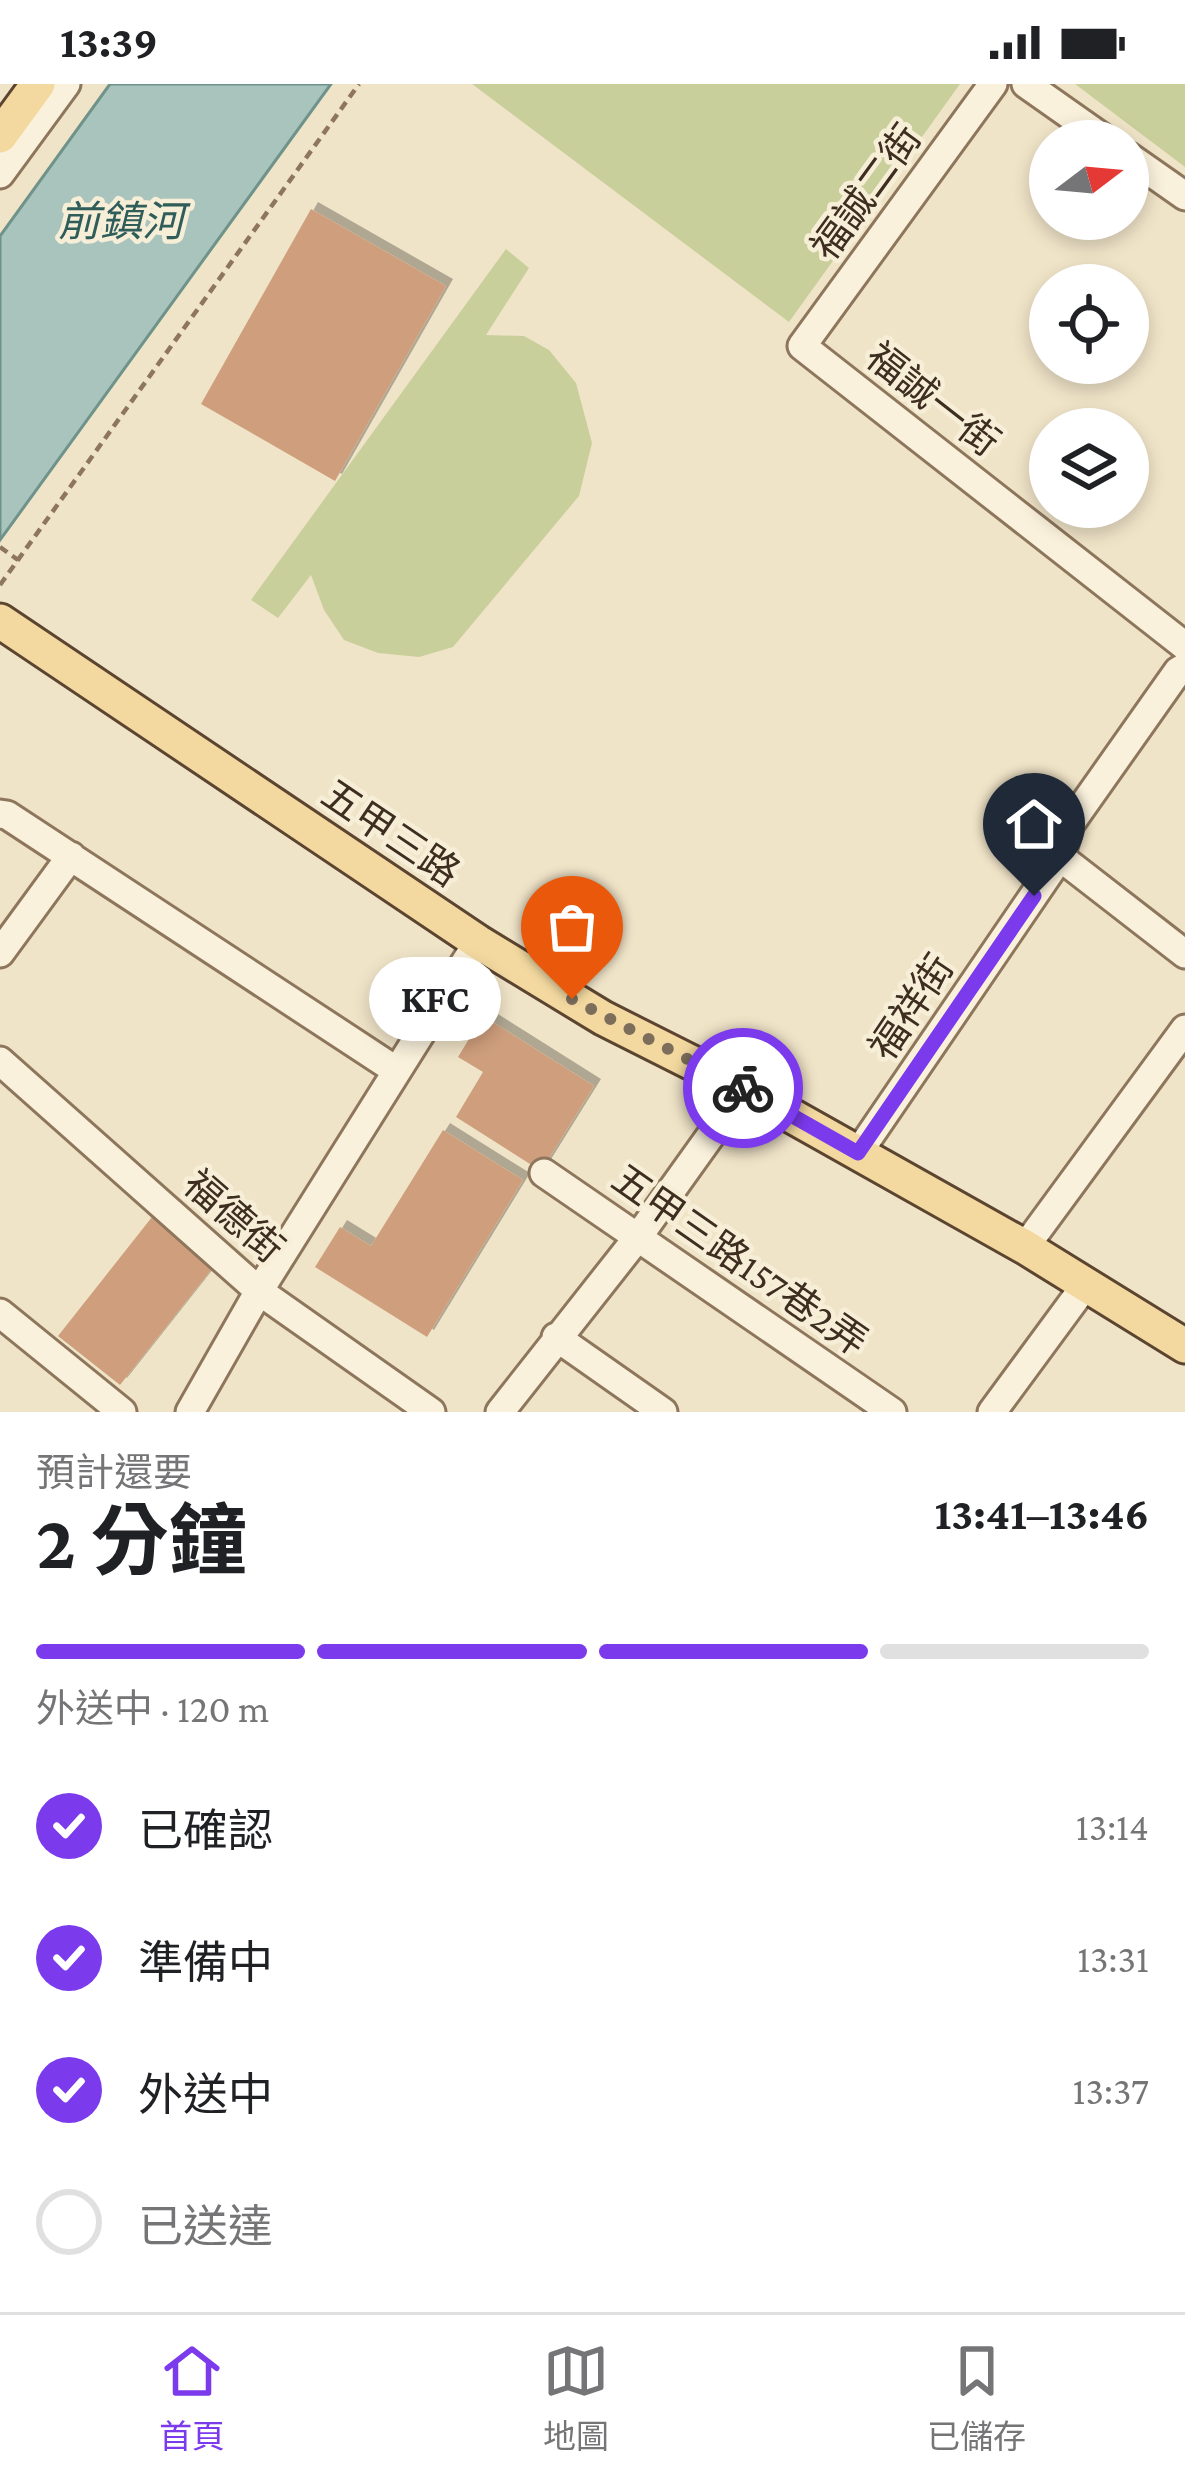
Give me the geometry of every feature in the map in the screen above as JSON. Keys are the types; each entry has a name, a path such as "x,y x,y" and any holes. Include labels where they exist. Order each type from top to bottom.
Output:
{"main road":[{"path":"0,136 38,84"},
{"name":"五甲三路","path":"0,621 478,941 603,1018 744,1089 1025,1247 1185,1346"}],"street":[{"path":"0,174 66,84"},
{"name":"福誠二街","path":"802,346 993,84"},
{"path":"1026,84 1077,120"},
{"path":"1149,171 1185,196"},
{"name":"福誠一街","path":"802,346 1185,646"},
{"name":"福祥街","path":"858,1153 1060,857 1070,824 1185,667"},
{"path":"0,814 7,814 397,1071"},
{"path":"0,953 71,856"},
{"path":"1060,857 1185,955"},
{"path":"190,1412 259,1292 478,941"},
{"path":"1025,1247 1185,1029"},
{"name":"福德街","path":"0,1061 259,1292 431,1412"},
{"path":"500,1412 638,1237 744,1089"},
{"name":"五甲三路157巷2弄","path":"544,1173 892,1412"},
{"path":"992,1412 1088,1283"},
{"path":"0,1313 122,1412"},
{"path":"556,1337 663,1412"}],"path":[{"path":"0,585 359,84"},
{"path":"0,547 18,560"}],"green space":[{"path":"472,84 960,84 789,322"},
{"path":"1075,84 1185,84 1185,167 1149,140 1149,120 1123,120"},
{"path":"506,249 529,268 486,335 524,336 549,350 576,383 592,443 579,496 453,647 419,657 378,653 344,640 324,610 311,575 278,618 251,600"}],"water":[{"name":"前鎮河","path":"110,84 331,84 0,540 0,236"}],"building":[{"path":"311,209 446,286 335,481 201,404"},
{"path":"483,1016 594,1086 541,1171 456,1117 483,1072 458,1057"},
{"path":"443,1130 523,1180 427,1337 315,1267 340,1227 371,1246"},
{"path":"152,1217 214,1266 120,1385 58,1336"}],"way so far":[{"path":"572,999 743,1088"}],"place":[{"name":"KFC","path":"572,999"}],"route":[{"path":"743,1088 858,1153 1034,896"}]}
